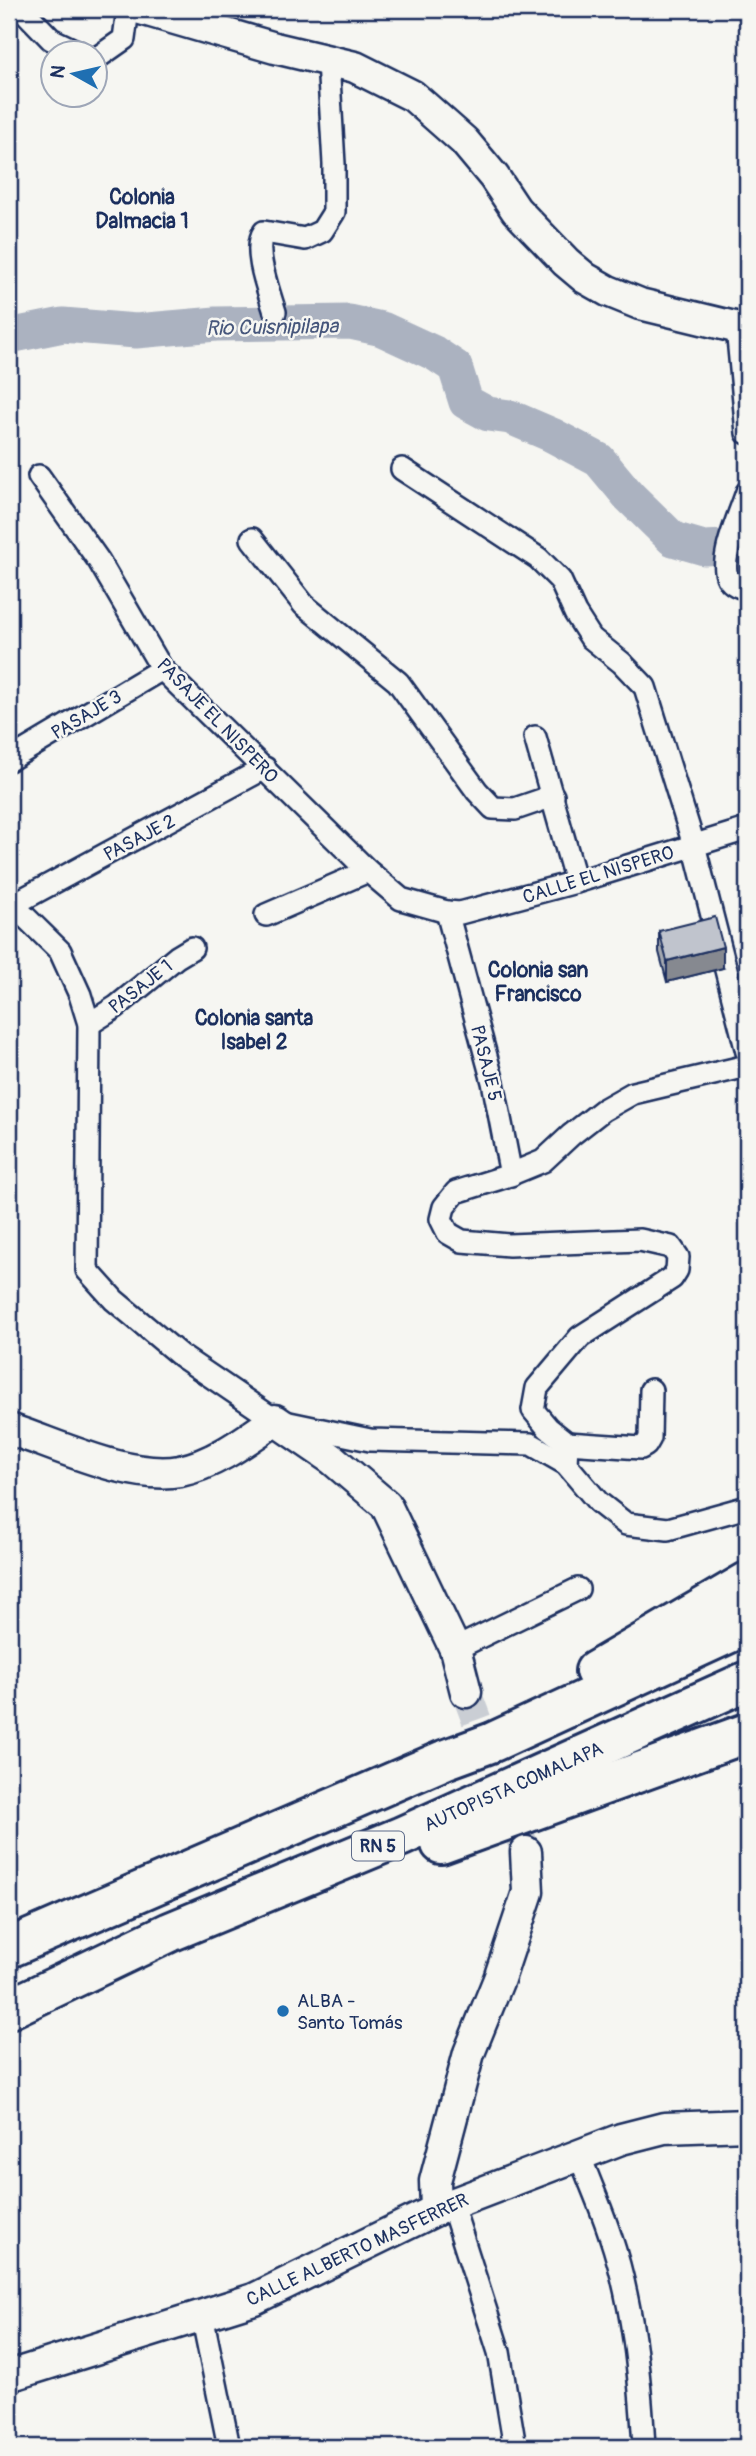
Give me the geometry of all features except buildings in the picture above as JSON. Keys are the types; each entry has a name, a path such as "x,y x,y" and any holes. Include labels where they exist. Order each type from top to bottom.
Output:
{"highway":[{"path":"443,1760 490,1726 612,1662 747,1582"},
{"name":"RN 5","path":"9,1948 443,1760 493,1742 747,1625"},
{"name":"AUTOPISTA COMALAPA","path":"9,2009 170,1932 402,1836 747,1681"},
{"path":"170,1932 373,1870 747,1733"}],"main road":[{"path":"141,9 355,67 414,96 464,141 494,177 516,210 585,278 640,304 742,328"},
{"path":"9,1429 117,1466 151,1471 179,1471 209,1461 275,1420 332,1459 386,1505 455,1649 466,1692"},
{"path":"444,2207 435,2181 469,2053 499,1979 528,1892 526,1852"},
{"name":"CALLE ALBERTO MASFERRER","path":"9,2376 254,2300 444,2207 579,2154 664,2128 747,2125"}],"street":[{"path":"22,9 50,38"},
{"path":"108,50 124,39 128,9"},
{"path":"275,312 262,268 260,238 264,232 305,239 322,231 334,212 328,61"},
{"path":"742,328 747,433"},
{"path":"402,468 538,558 560,580 575,613 591,638 622,663 645,687 695,845 747,1052"},
{"name":"PASAJE EL NISPERO","path":"39,476 99,561 162,669 368,871 401,899 447,912"},
{"path":"747,492 725,558 728,577 738,586 747,589"},
{"path":"252,538 304,605 398,682 477,791 493,808 515,809 553,796"},
{"name":"PASAJE 3","path":"9,760 162,669"},
{"path":"535,737 576,882"},
{"name":"PASAJE 2","path":"10,903 265,768"},
{"name":"CALLE EL NISPERO","path":"447,912 460,913 482,908 576,882 747,829"},
{"path":"266,915 368,871"},
{"path":"10,903 60,951 80,995 89,1024 87,1269 114,1300 181,1356 275,1420 370,1440 531,1444 567,1453 641,1448 650,1438 651,1390"},
{"name":"PASAJE 5","path":"447,912 493,1082 511,1175"},
{"name":"PASAJE 1","path":"89,1024 116,1007 192,948"},
{"path":"747,1066 633,1093 603,1110 543,1161 511,1175 456,1192 444,1207 441,1219 448,1233 462,1241 509,1245 640,1240 671,1247 678,1257 677,1270 672,1278 580,1338 537,1388 533,1410 567,1453 598,1502 626,1524 668,1529 747,1507"},
{"path":"455,1649 578,1589"},
{"path":"579,2154 610,2236 625,2292 639,2372 644,2447"},
{"path":"444,2207 499,2351 515,2447"},
{"path":"202,2315 229,2447"}],"waterway":[{"name":"Rio Cuisnipilapa","path":"9,336 63,325 136,331 216,324 350,322 382,329 434,353 455,367 466,402 488,414 510,417 552,435 599,460 629,496 673,539 704,548 747,546"}],"tunnel":[{"path":"466,1692 526,1852"}],"place":[{"name":"ALBA - Santo Tomás","path":"283,2011"}],"district":[{"name":"Colonia Dalmacia 1","path":"142,209"},
{"name":"Colonia san Francisco","path":"538,982"},
{"name":"Colonia santa Isabel 2","path":"254,1030"}]}
